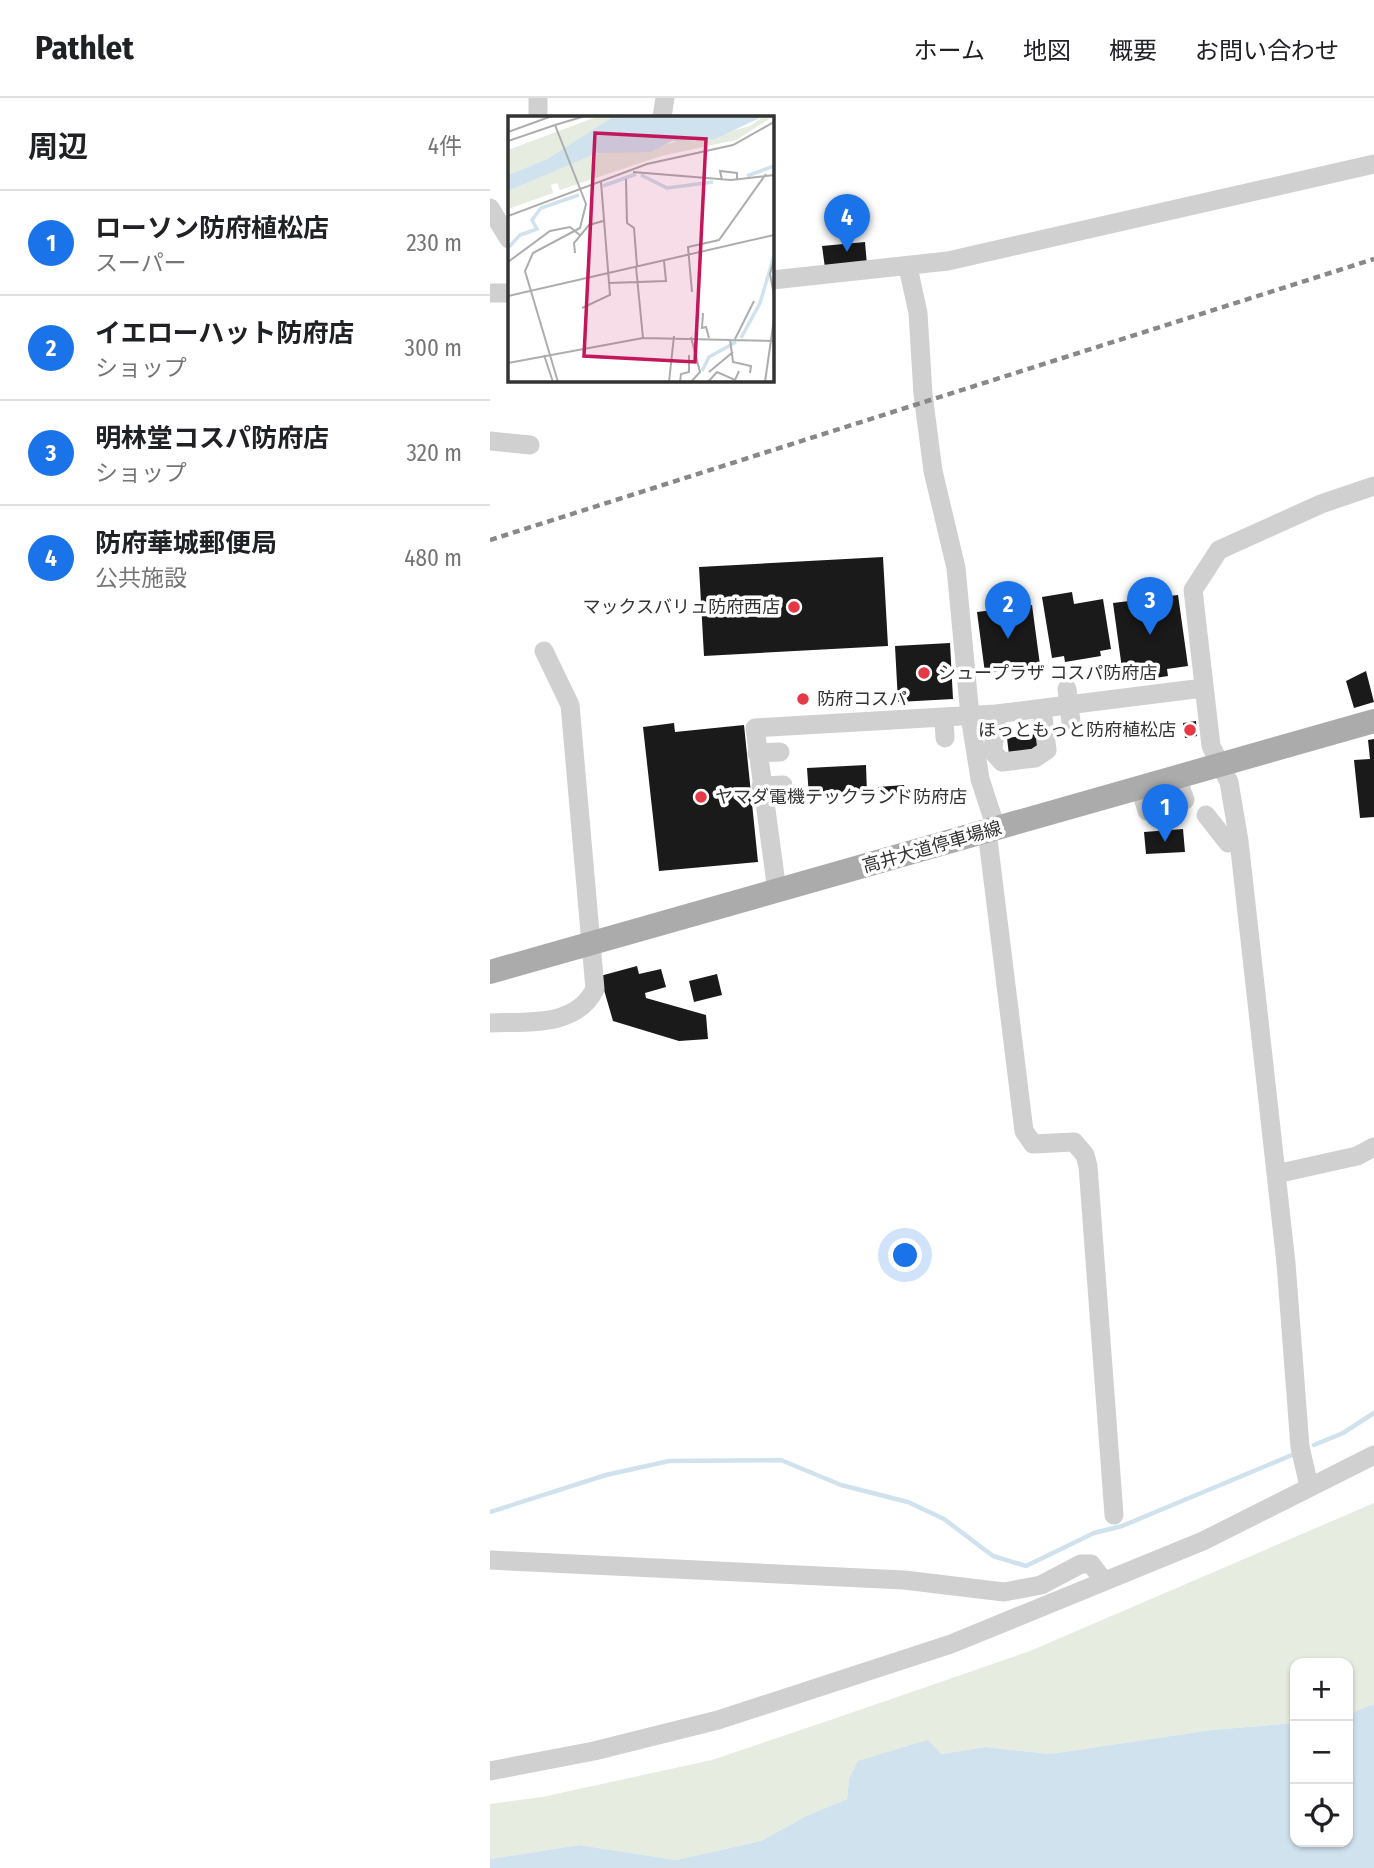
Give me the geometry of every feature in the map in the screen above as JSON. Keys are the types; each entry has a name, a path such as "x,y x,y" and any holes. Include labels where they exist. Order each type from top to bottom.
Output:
{"main road":[{"name":"高井大道停車場線","path":"490,972 991,830 1181,789 1221,765 1374,721"}],"street":[{"path":"538,98 538,116"},
{"path":"662,116 665,98"},
{"path":"774,280 908,267 1079,233 1374,164"},
{"path":"490,208 508,237"},
{"path":"908,267 919,313 923,394 933,471 956,568 971,716 991,830 1024,1131 1034,1144 1074,1143 1085,1155 1088,1166 1114,1515"},
{"path":"490,293 508,293"},
{"path":"490,441 530,445"},
{"path":"1309,1486 1300,1447 1286,1263 1239,841 1229,782 1211,746 1193,590 1219,551 1321,504 1374,486"},
{"path":"490,1023 556,1019 589,1002 595,989 570,705 544,651"},
{"path":"777,891 755,728 944,728 971,716 1068,705 1152,703 1203,688"},
{"path":"996,714 998,726 993,738 993,752 1002,762 1013,761 1035,758 1047,750 1042,709"},
{"path":"757,753 780,752"},
{"path":"761,786 783,785"},
{"path":"1206,815 1228,843 1239,841"},
{"path":"1276,1174 1357,1156 1374,1147"},
{"path":"490,1771 594,1751 769,1704 951,1644 1203,1541 1374,1455"},
{"path":"490,1560 905,1580 1004,1591 1041,1585 1081,1564 1091,1564 1104,1581"}],"shaded area":[{"path":"1374,1503 1374,1704 1353,1712 1353,1658 1290,1658 1290,1723 1211,1730 1050,1754 986,1747 941,1754 849,1779 847,1799 806,1816 761,1841 676,1860 579,1845 490,1859 490,1804 542,1797 712,1760 1030,1651"}],"water":[{"path":"1374,1704 1374,1868 490,1868 490,1859 579,1845 676,1860 761,1841 806,1816 847,1799 849,1779 858,1761 928,1740 941,1754 986,1747 1050,1754 1211,1730 1290,1723 1290,1847 1353,1847 1353,1712"}],"building":[{"path":"865,242 867,265 825,268 822,246"},
{"name":"マックスバリュ防府西店","path":"883,557 888,646 704,656 699,567"},
{"path":"1072,592 1074,604 1103,599 1111,649 1100,651 1101,656 1065,662 1064,656 1052,658 1042,597"},
{"path":"1178,595 1188,666 1167,669 1168,676 1149,679 1148,672 1123,676 1113,603"},
{"path":"1032,605 1040,665 985,673 977,612"},
{"name":"シュープラザ コスパ防府店","path":"950,643 953,699 898,702 895,646"},
{"path":"1366,671 1374,702 1354,708 1346,681"},
{"name":"ほっともっと防府植松店","path":"1196,721 1197,736 1185,738 1183,723"},
{"name":"ヤマダ電機テックランド防府店","path":"674,723 675,732 744,725 758,862 659,871 643,727"},
{"path":"1038,734 1040,751 1009,755 1007,738"},
{"path":"1374,739 1374,817 1360,818 1354,760 1370,759 1368,740"},
{"path":"866,765 867,794 809,797 807,768"},
{"path":"904,785 905,793 879,795 878,787"},
{"path":"1183,829 1185,852 1146,854 1144,832"},
{"path":"637,966 639,974 661,969 666,987 645,993 646,998 706,1015 708,1039 679,1041 613,1021 600,976"},
{"path":"717,974 722,995 694,1002 689,981"}],"waterway":[{"path":"1314,1445 1343,1433 1374,1413"},
{"path":"490,1512 606,1475 669,1461 781,1460 841,1485 908,1502 944,1519 993,1556 1026,1566 1094,1533 1122,1526 1292,1455"}],"railway":[{"path":"490,540 1374,259"}],"place":[{"name":"防府華城郵便局","path":"847,252"},
{"name":"マックスバリュ防府西店","path":"794,607"},
{"name":"明林堂コスパ防府店","path":"1150,635"},
{"name":"イエローハット防府店","path":"1008,639"},
{"name":"シュープラザ コスパ防府店","path":"924,673"},
{"name":"防府コスパ","path":"803,699"},
{"name":"ほっともっと防府植松店","path":"1190,730"},
{"name":"ヤマダ電機テックランド防府店","path":"701,797"},
{"name":"ローソン防府植松店","path":"1165,842"}]}
